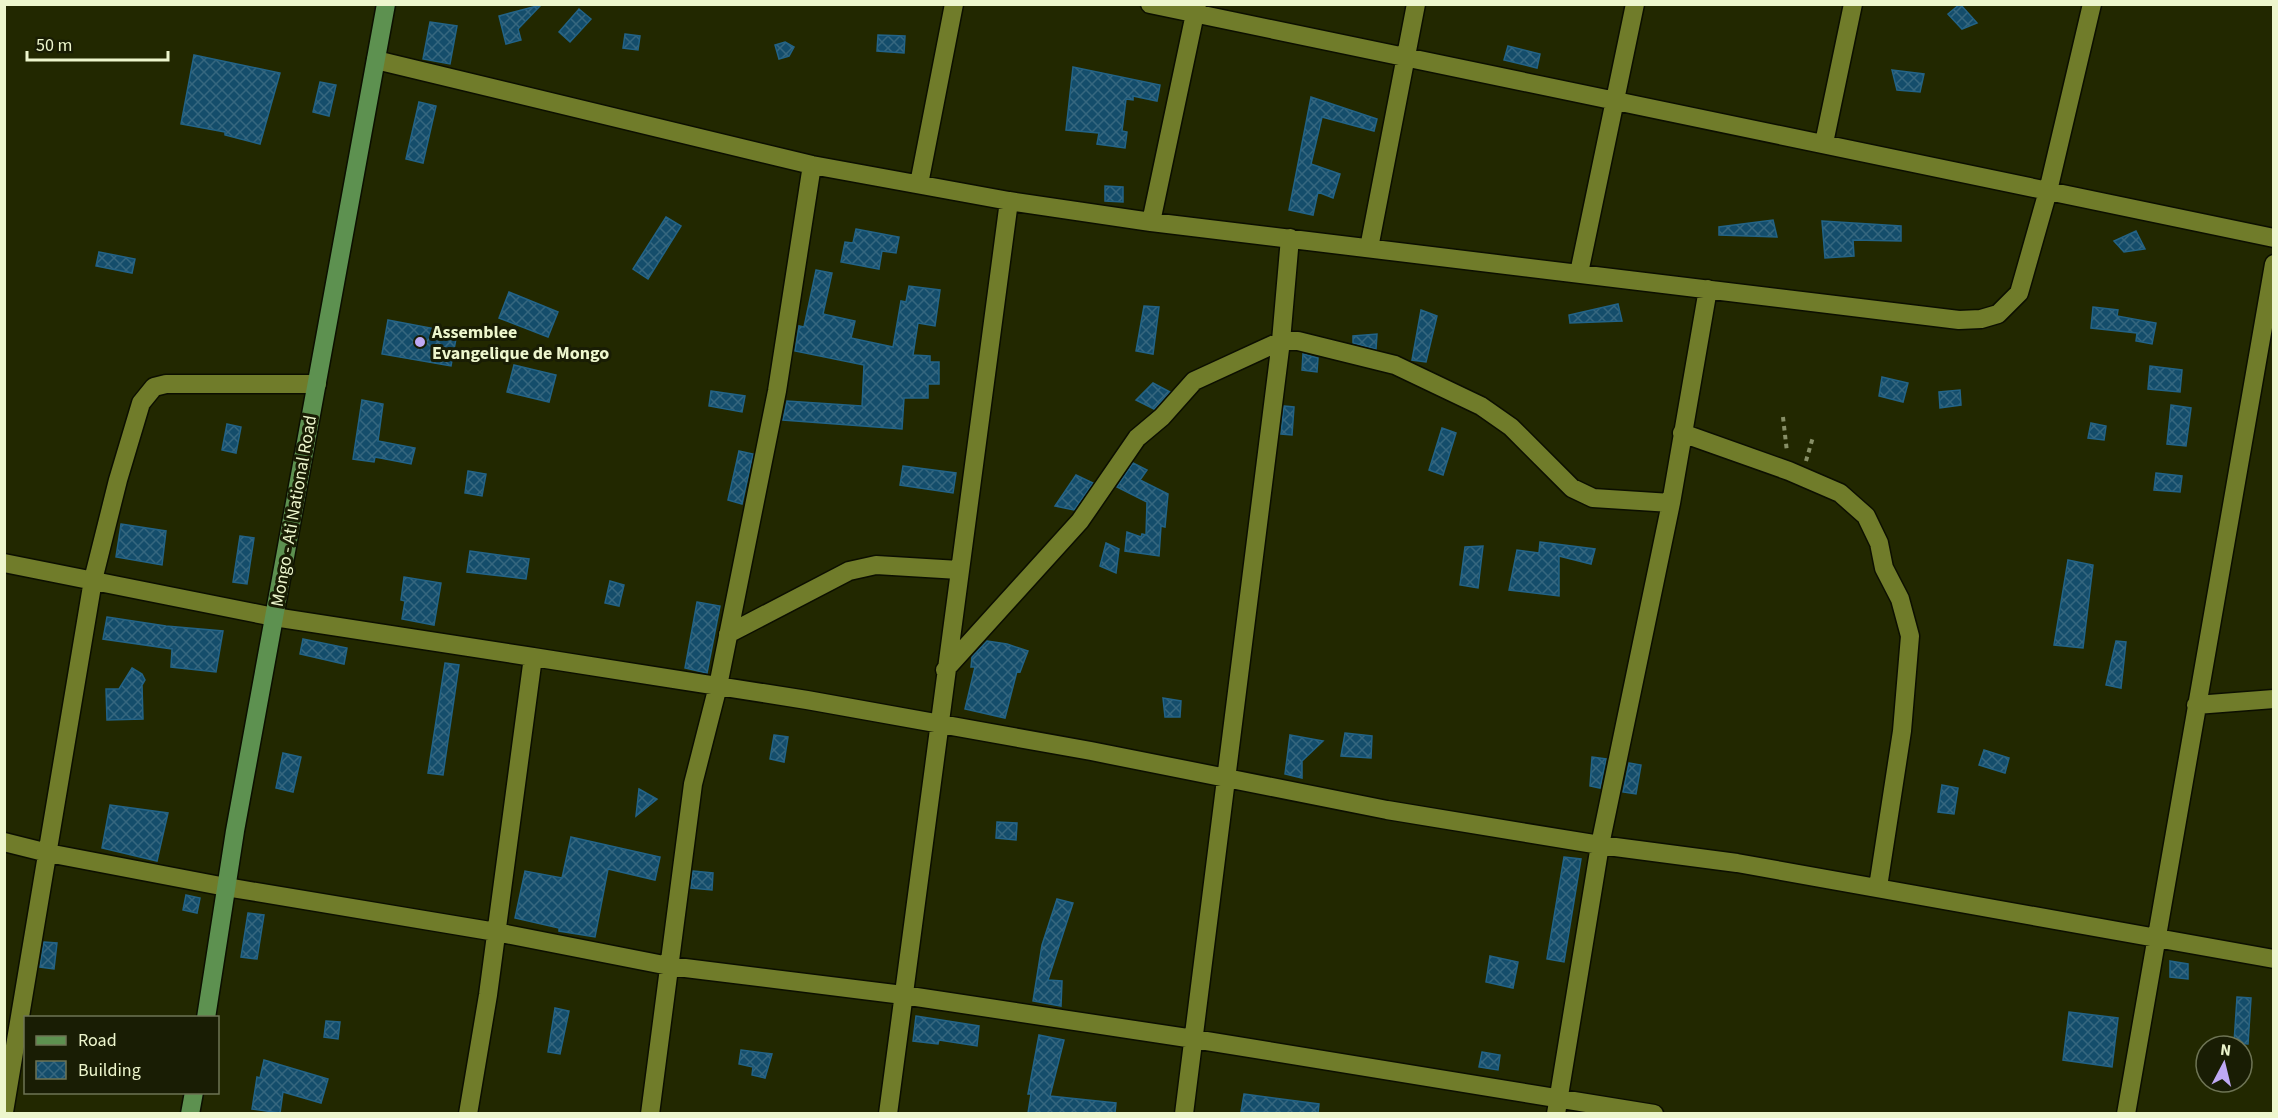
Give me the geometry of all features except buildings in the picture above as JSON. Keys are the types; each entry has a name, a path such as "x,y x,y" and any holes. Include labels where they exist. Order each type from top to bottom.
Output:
{"main road":[{"name":"Mongo - Ati National Road","path":"206,1016 226,887 274,616 386,4"},
{"path":"190,1113 194,1094"}],"street":[{"path":"920,184 954,4"},
{"path":"1150,4 1196,10 1406,58 1615,99 2274,238"},
{"path":"1369,248 1416,4"},
{"path":"1579,273 1635,4"},
{"path":"1824,143 1853,4"},
{"path":"376,60 812,165 1009,201 1151,222 1959,320 1981,319 1998,314 2019,293 2048,190 2092,4"},
{"path":"1151,222 1196,10"},
{"path":"650,1113 693,784 718,686 777,391 812,165"},
{"path":"888,1113 1009,201"},
{"path":"1184,1113 1281,341 1290,238"},
{"path":"2126,1113 2274,264"},
{"path":"1557,1105 1600,845 1671,503 1707,289"},
{"path":"945,670 1080,521 1137,438 1162,417 1194,381 1281,341 1298,341 1395,365 1481,406 1511,427 1572,488 1581,493 1602,499 1671,503"},
{"path":"4,1112 93,580 117,480 141,403 154,387 166,384 317,384"},
{"path":"1682,433 1795,473 1840,493 1866,516 1879,543 1884,568 1900,599 1910,636 1902,731 1878,887"},
{"path":"4,563 274,616 718,686 938,724 1387,810 1600,845 1737,863 2274,959"},
{"path":"728,634 849,571 876,565 959,570"},
{"path":"468,1113 496,932 533,657"},
{"path":"2196,705 2274,699"},
{"path":"4,842 48,853 226,887 496,932 669,966 903,995 1194,1039 1557,1105 1654,1113"}],"path":[{"path":"1783,417 1795,473"},
{"path":"1795,473 1813,437"}],"place":[{"name":"Assemblee Evangelique de Mongo","path":"420,342"}]}
